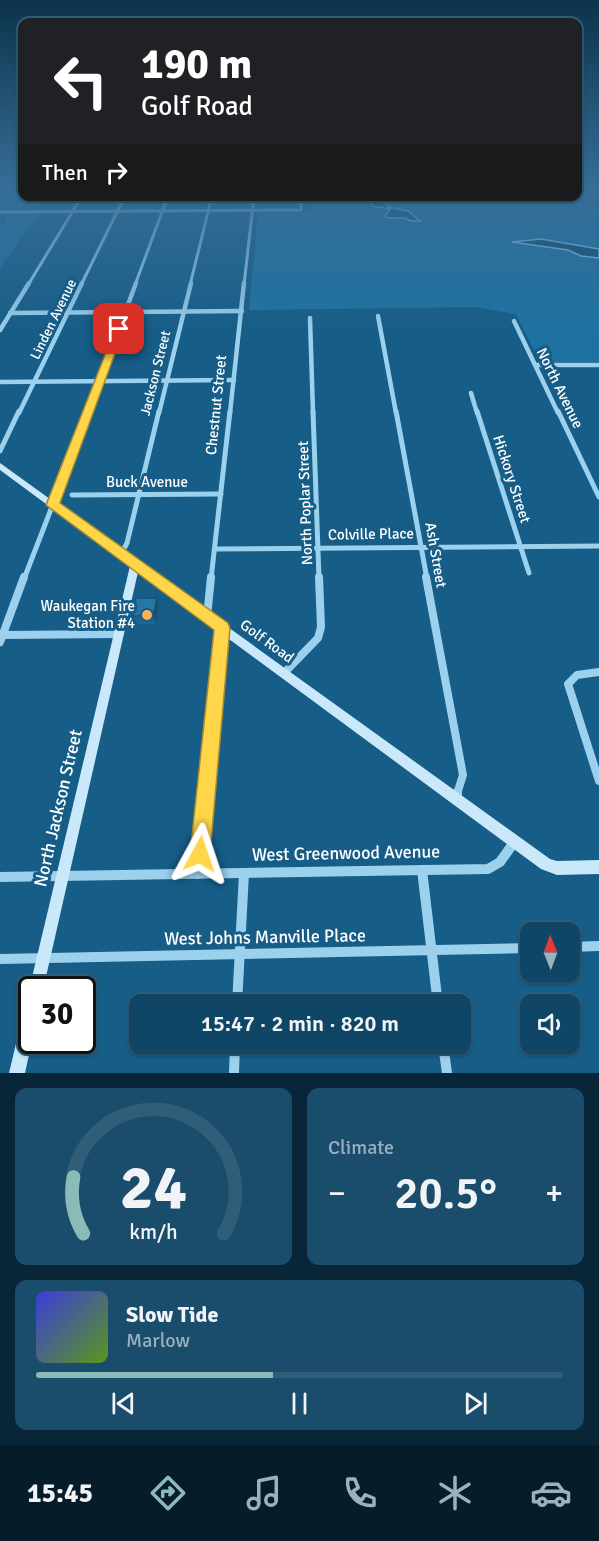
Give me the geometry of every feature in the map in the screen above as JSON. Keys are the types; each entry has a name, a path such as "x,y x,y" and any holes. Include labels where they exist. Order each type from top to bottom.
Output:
{"street":[{"path":"0,330 58,236"},
{"name":"Linden Avenue","path":"0,451 106,236"},
{"path":"135,564 118,634 1,638 154,236"},
{"name":"Jackson Street","path":"121,554 127,543 202,236"},
{"name":"Chestnut Street","path":"207,617 250,236"},
{"path":"10,313 242,311"},
{"name":"Ash Street","path":"378,316 463,775 456,797"},
{"name":"North Poplar Street","path":"284,673 318,638 321,627 310,318"},
{"name":"North Avenue","path":"514,321 599,497"},
{"path":"536,366 599,365"},
{"path":"0,382 234,380"},
{"name":"Hickory Street","path":"471,393 529,573"},
{"name":"Golf Road","path":"0,466 516,840"},
{"name":"Buck Avenue","path":"72,495 221,494"},
{"name":"Colville Place","path":"215,549 599,546"},
{"path":"198,874 222,628"},
{"name":"North Jackson Street","path":"39,976 118,634"},
{"path":"599,672 577,675 568,684 599,781"},
{"path":"516,840 546,864 557,868 599,867"},
{"name":"West Greenwood Avenue","path":"0,877 488,869 507,854 516,840"},
{"path":"422,870 437,994"},
{"path":"237,994 244,873"},
{"path":"580,947 599,946"},
{"name":"West Johns Manville Place","path":"0,959 520,948"},
{"path":"17,1073 22,1054"},
{"path":"234,1073 235,1054"},
{"path":"444,1054 447,1073"}],"shaded area":[{"path":"0,236 23,236 0,268"},
{"path":"256,236 599,236 599,362 540,362 516,314 475,307 249,310"},
{"path":"541,239 599,249 599,258 581,256 568,250 512,242"}],"building":[{"path":"136,598 157,598 153,616 133,616"}],"place":[{"name":"Waukegan Fire Station #4","path":"147,615"}],"route":[{"path":"119,329 53,505 222,628 200,854"}]}
